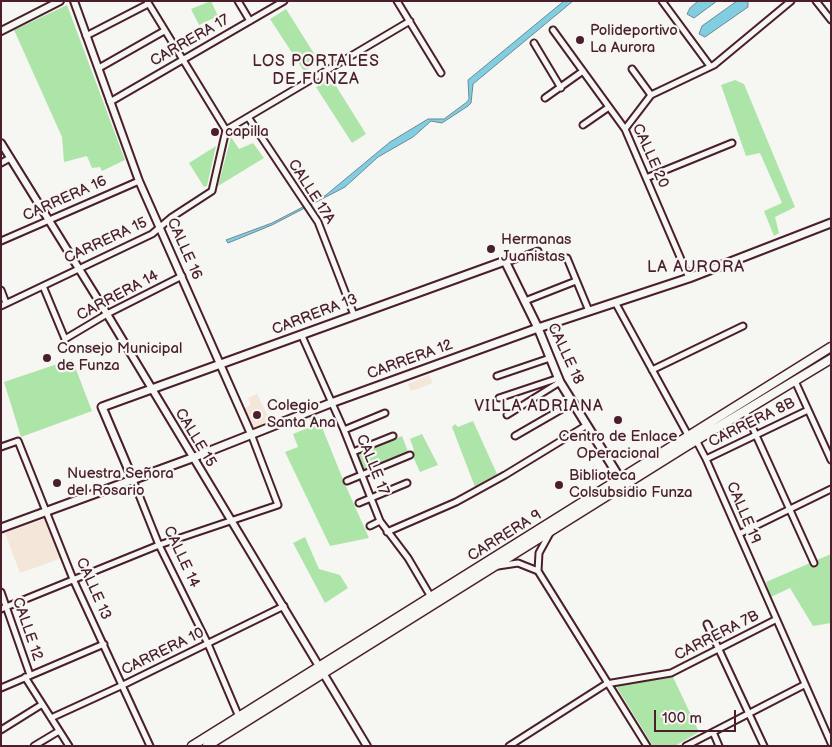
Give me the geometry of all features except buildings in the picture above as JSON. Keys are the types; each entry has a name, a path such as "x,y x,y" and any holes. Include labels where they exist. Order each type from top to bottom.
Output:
{"main road":[{"name":"CARRERA 12","path":"1,528 192,458 331,403 538,328 689,278 831,222"},
{"name":"CARRERA 13","path":"102,407 302,336 354,314 470,272 507,262"},
{"name":"CALLE 18","path":"507,262 538,328 559,380 621,480"},
{"name":"CARRERA 9","path":"192,746 550,533 831,348"},
{"name":"CARRERA 9","path":"207,746 431,598 621,480 692,438 745,411 831,359"},
{"name":"CALLE 14","path":"102,407 133,480"}],"street":[{"path":"1,31 60,1"},
{"name":"CALLE 16","path":"74,1 139,181 221,364 251,434 278,505 230,520"},
{"path":"238,1 250,20"},
{"name":"CARRERA 17","path":"110,102 284,1"},
{"path":"397,1 441,73"},
{"path":"662,1 710,66"},
{"path":"626,129 651,95 710,66 791,1"},
{"path":"816,1 831,20"},
{"path":"86,36 147,3 226,130 410,22"},
{"name":"CALLE 20","path":"553,30 626,129 689,278"},
{"path":"99,68 164,31"},
{"path":"534,43 561,88"},
{"path":"632,69 651,95"},
{"path":"545,98 583,71"},
{"path":"583,125 609,107"},
{"name":"CALLE 17A","path":"248,117 322,229 354,314"},
{"name":"CARRERA 15","path":"4,304 160,229 172,217 212,191 226,130"},
{"name":"CALLE 15","path":"1,143 107,314 367,746"},
{"path":"646,178 732,143"},
{"path":"1,163 10,158"},
{"name":"CARRERA 16","path":"1,241 139,181"},
{"name":"CARRERA 13","path":"507,262 538,250"},
{"path":"567,258 589,311"},
{"name":"CARRERA 14","path":"43,286 65,340 107,314 182,276"},
{"path":"525,302 576,280"},
{"path":"1,290 4,304"},
{"name":"CALLE 19","path":"615,302 652,370 706,459 775,620 830,741"},
{"path":"652,370 743,326"},
{"name":"CALLE 17","path":"302,336 344,430 380,521 408,558 431,598"},
{"path":"497,376 550,358"},
{"path":"499,398 559,380"},
{"path":"507,415 559,380"},
{"path":"795,381 831,460"},
{"path":"515,436 574,402"},
{"name":"CARRERA 8B","path":"706,459 808,410"},
{"path":"745,411 814,563"},
{"path":"344,430 385,413"},
{"path":"387,532 456,502 505,475 587,425"},
{"path":"353,452 392,436"},
{"name":"CALLE 13","path":"1,447 18,441 73,579 150,746"},
{"path":"347,481 410,455"},
{"name":"CALLE 14","path":"133,480 159,545 208,644 239,717"},
{"path":"359,503 407,483"},
{"path":"739,534 831,489"},
{"path":"4,608 159,545 230,520"},
{"path":"370,526 380,521"},
{"path":"550,533 539,553 538,572 606,684 647,746"},
{"path":"497,566 518,563 538,572"},
{"name":"CALLE 12","path":"1,592 4,608 28,676 41,705 69,746"},
{"name":"CARRERA 10","path":"51,718 284,606"},
{"name":"CARRERA 7B","path":"509,746 606,684 671,672 775,620"},
{"path":"707,624 720,648 764,746"},
{"path":"1,688 104,644"},
{"path":"686,746 804,685"},
{"path":"1,730 41,705"},
{"path":"34,746 59,731"},
{"path":"713,732 719,746"}],"shaded area":[{"path":"429,375 433,383 411,391 408,384"},
{"name":"Colegio Santa Ana","path":"257,394 271,422 253,430 243,409 251,405 248,398"},
{"path":"47,518 62,558 20,573 5,533"}],"green space":[{"path":"211,1 218,16 199,25 191,9"},
{"path":"67,5 125,160 102,171 100,167 92,168 87,156 64,162 62,137 14,30"},
{"path":"286,9 320,63 304,71 270,19"},
{"path":"331,78 366,134 352,143 316,87"},
{"path":"735,80 744,84 795,207 775,217 779,233 774,236 764,211 782,203 760,153 746,156 721,85"},
{"path":"231,137 239,149 253,143 264,158 218,186"},
{"path":"216,146 207,186 204,187 189,163"},
{"path":"72,359 92,411 21,437 4,382"},
{"path":"317,415 369,538 330,546 285,452 298,447 293,434 313,426 309,418"},
{"path":"473,421 497,474 475,487 452,427 455,424 458,427"},
{"path":"422,434 438,465 420,472 411,452 414,450 410,439"},
{"path":"402,436 409,454 364,471 357,454"},
{"path":"305,537 319,569 340,575 348,588 325,603 293,543"},
{"path":"831,554 831,623 813,626 790,588 771,597 766,582"},
{"path":"673,677 699,732 675,746 653,746 616,686"}],"water":[{"path":"564,1 573,1 473,84 471,103 468,106 442,123 431,121 413,137 378,157 345,187 272,225 228,243 226,240 272,223 326,195 390,142 428,119 444,119 469,99 468,80"},
{"path":"698,1 717,1 694,18 687,14 690,8"},
{"path":"737,1 748,1 748,7 705,37 699,34 702,26"}],"place":[{"name":"Polideportivo La Aurora","path":"580,40"},
{"name":"capilla","path":"215,132"},
{"name":"Hermanas Juanistas","path":"491,249"},
{"name":"Consejo Municipal de Funza","path":"47,358"},
{"name":"Colegio Santa Ana","path":"257,415"},
{"name":"Centro de Enlace Operacional","path":"618,420"},
{"name":"Nuestra Señora del Rosario","path":"57,483"},
{"name":"Biblioteca Colsubsidio Funza","path":"559,485"}],"district":[{"name":"LOS PORTALES DE FUNZA","path":"316,71"},
{"name":"LA AURORA","path":"696,268"},
{"name":"VILLA ADRIANA","path":"539,407"}]}
